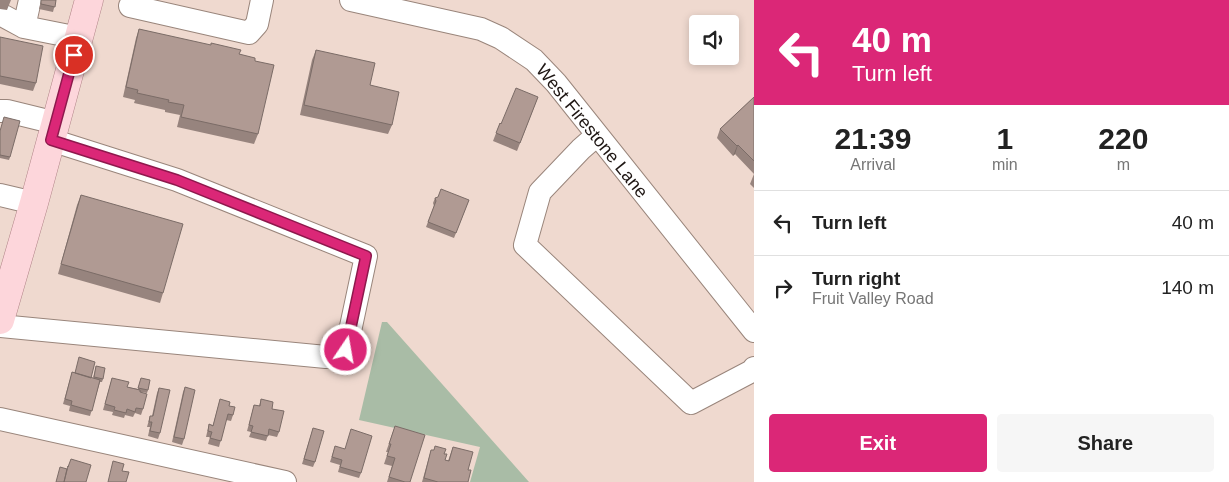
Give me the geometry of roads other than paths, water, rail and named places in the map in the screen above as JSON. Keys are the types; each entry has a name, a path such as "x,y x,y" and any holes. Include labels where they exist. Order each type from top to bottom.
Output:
{"main road":[{"path":"0,320 89,0"}],"street":[{"path":"24,27 30,0"},
{"path":"130,6 249,33 256,24 262,0"},
{"name":"West Firestone Lane","path":"351,0 481,29 501,38 534,60 556,83 754,330"},
{"path":"0,14 24,27 79,38"},
{"path":"0,111 6,111 366,256 346,350 326,357 0,326"},
{"path":"597,135 540,192 525,245 691,403 752,371 754,368"},
{"path":"0,195 34,203"},
{"path":"0,419 286,482"}]}
